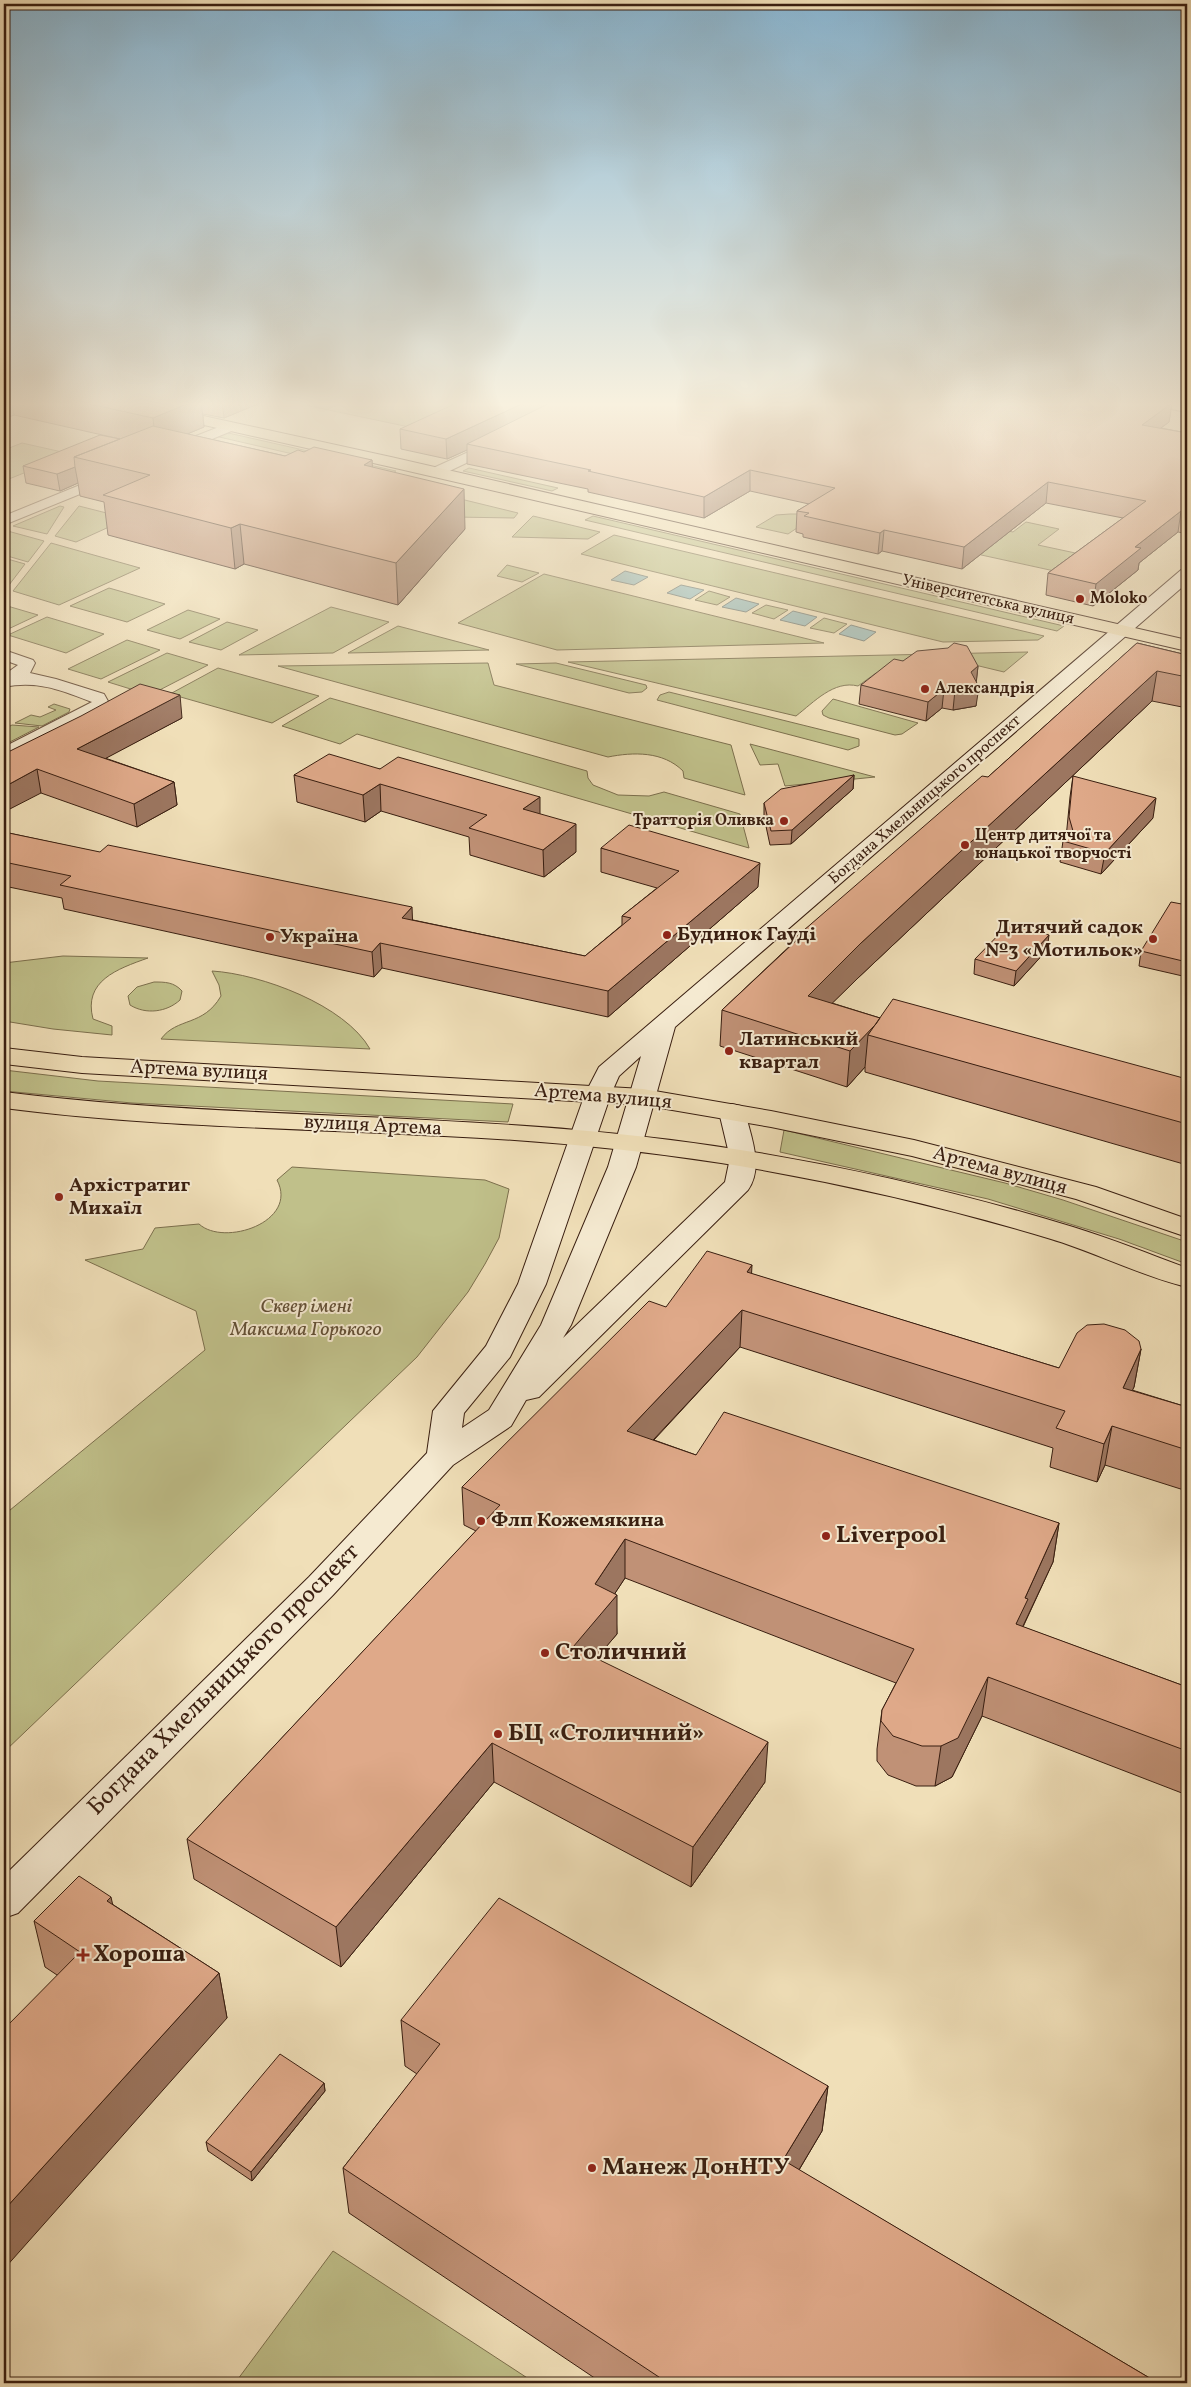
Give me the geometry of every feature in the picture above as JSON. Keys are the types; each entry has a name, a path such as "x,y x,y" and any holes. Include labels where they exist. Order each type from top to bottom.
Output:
{"main road":[{"name":"Університетська вулиця","path":"610,512 1187,646"},
{"name":"Богдана Хмельницького проспект","path":"442,1457 449,1412 499,1350 532,1284 598,1094 608,1072 1187,574"},
{"name":"Богдана Хмельницького проспект","path":"4,1901 321,1586 442,1457 500,1418 556,1325 622,1167 663,1026"},
{"name":"Артема вулиця","path":"4,1056 92,1066 643,1097 732,1112 914,1148 1086,1193 1187,1228"},
{"name":"вулиця Артема","path":"4,1100 40,1105 221,1119 508,1132 629,1143 742,1158"},
{"path":"500,1418 738,1184 742,1158 732,1112"},
{"path":"742,1158 899,1190 1043,1228 1187,1278"}],"street":[{"path":"4,521 24,512"},
{"path":"4,655 27,663 24,670 6,681"},
{"path":"4,754 95,708 101,702 98,698 29,677 6,681"}],"green space":[{"path":"45,512 61,512 47,534 13,526"},
{"path":"74,512 104,512 138,521 109,527 76,542 55,536"},
{"path":"450,512 518,513 514,518 454,517"},
{"path":"803,514 806,522 788,534 756,527 776,515"},
{"path":"533,516 600,532 588,539 512,537"},
{"path":"593,516 1064,626 1057,631 585,520"},
{"path":"1026,522 1059,529 1038,545 1080,554 1059,572 963,551 983,525 1013,532"},
{"path":"4,530 44,541 28,562 4,555"},
{"path":"614,535 1044,636 1038,640 943,642 581,554"},
{"path":"51,543 140,568 59,605 13,591"},
{"path":"4,558 25,564 6,589 4,588"},
{"path":"507,565 539,573 522,582 497,576"},
{"path":"544,574 824,643 557,650 458,623"},
{"path":"109,588 165,604 127,622 70,606"},
{"path":"709,591 730,597 717,605 695,600"},
{"path":"4,605 38,615 4,631"},
{"path":"766,605 788,610 774,619 752,613"},
{"path":"331,607 389,622 333,653 239,655"},
{"path":"188,610 220,619 180,639 147,630"},
{"path":"47,617 104,634 66,653 8,635"},
{"path":"824,618 847,624 834,633 810,628"},
{"path":"227,622 258,630 221,650 189,642"},
{"path":"398,626 489,650 348,653"},
{"path":"127,640 160,650 101,679 68,669"},
{"path":"1028,652 1004,672 950,659 887,676 876,673 858,686 849,685 833,689 796,716 568,662"},
{"path":"167,653 208,665 150,695 108,682"},
{"path":"488,663 494,685 731,745 745,795 684,778 683,771 675,764 657,756 627,754 608,757 278,666"},
{"path":"556,663 646,685 647,688 642,692 629,693 516,664"},
{"path":"218,668 319,696 272,723 170,694"},
{"path":"669,692 859,739 859,746 848,750 657,700 660,695"},
{"path":"330,698 587,771 588,778 593,785 618,795 649,796 664,792 740,814 749,848 357,734 340,744 282,726"},
{"path":"833,699 918,723 902,734 895,735 829,718 823,715 822,711"},
{"path":"54,704 70,709 69,712 42,726 15,723 31,715 40,717 56,710 48,707"},
{"path":"12,725 39,727 4,745 4,729"},
{"path":"750,744 875,777 785,786 778,764 760,765"},
{"path":"63,956 148,958 114,972 105,978 93,995 91,1006 93,1019 112,1026 112,1035 53,1029 4,1021 4,963"},
{"path":"212,971 254,978 300,995 342,1019 358,1033 370,1049 161,1039 175,1027 206,1013 214,1006 221,996 219,985"},
{"path":"154,982 166,982 176,986 182,991 180,1000 169,1007 156,1011 143,1010 130,1005 128,996 137,987"},
{"path":"4,1070 98,1081 513,1104 508,1122 132,1103 4,1091"},
{"path":"784,1130 1005,1183 1063,1200 1187,1242 1187,1264 1119,1239 988,1199 780,1152"},
{"name":"Сквер імені Максима Горького","path":"292,1167 485,1180 509,1189 499,1238 468,1292 417,1357 4,1752 4,1515 205,1350 196,1311 85,1260 143,1249 155,1228 199,1224 210,1230 225,1233 256,1226 269,1218 278,1208 281,1195 277,1180"},
{"path":"333,2251 535,2383 235,2383"}],"water":[{"path":"625,571 648,577 634,585 611,580"},
{"path":"681,585 704,590 690,599 667,593"},
{"path":"736,598 759,604 746,612 722,607"},
{"path":"793,611 817,617 805,626 780,620"},
{"path":"851,625 876,632 864,641 839,634"}],"building":[{"path":"170,512 443,512 396,563 240,524 231,528"},
{"path":"805,512 1009,512 964,547 884,530 880,533 804,516 809,513"},
{"path":"1130,512 1179,512 1135,547 1141,548 1096,584 1048,573"},
{"path":"954,643 967,646 978,666 971,672 979,687 955,690 944,689 928,702 861,685 894,659 903,661 917,651 948,648"},
{"path":"1137,643 1187,655 1187,677 1157,671 861,943 808,996 880,1018 850,1051 722,1010 799,938 796,937 982,776 988,777"},
{"path":"140,684 180,695 77,749 174,782 134,804 37,769 4,787 4,754"},
{"path":"329,754 380,769 398,757 540,797 523,809 576,824 543,850 469,828 487,815 380,784 363,795 294,775"},
{"path":"854,775 792,830 771,831 764,803 781,789"},
{"path":"1073,776 1156,798 1105,853 1063,841 1073,831 1069,817"},
{"path":"629,825 760,863 608,991 380,943 372,952 60,885 71,876 4,862 4,832 100,852 108,845 412,907 402,918 585,956 631,918 622,916 679,871 601,848"},
{"path":"1171,902 1187,905 1187,962 1141,951"},
{"path":"1009,924 1049,935 1016,971 975,959"},
{"path":"893,999 1187,1079 1187,1124 868,1035"},
{"path":"707,1251 752,1265 747,1272 1059,1368 1077,1333 1087,1325 1104,1324 1125,1330 1139,1341 1141,1349 1123,1388 1187,1407 1187,1450 1112,1426 1104,1444 1056,1428 1065,1411 742,1310 627,1431 696,1455 724,1412 1059,1523 1025,1598 1028,1599 1016,1624 1187,1687 1187,1751 988,1677 958,1738 941,1746 922,1746 893,1736 881,1721 882,1710 914,1649 625,1539 595,1584 617,1595 573,1647 768,1742 693,1847 492,1743 336,1927 187,1839 500,1505 462,1487 649,1301 666,1307"},
{"path":"79,1876 111,1897 107,1901 219,1973 4,2210 4,2029 80,1952 34,1921"},
{"name":"Манеж ДонНТУ","path":"499,1898 828,2086 783,2160 1158,2383 668,2383 343,2168 440,2044 401,2020"},
{"path":"280,2054 324,2083 251,2172 206,2142"}],"place":[{"name":"Moloko","path":"1080,599"},
{"name":"Александрія","path":"925,689"},
{"name":"Тратторія Оливка","path":"784,821"},
{"name":"Центр дитячої та юнацької творчості","path":"965,845"},
{"name":"Будинок Гауді","path":"667,935"},
{"name":"Україна","path":"270,937"},
{"name":"Дитячий садок №3 «Мотильок»","path":"1153,939"},
{"name":"Латинський квартал","path":"729,1051"},
{"name":"Архістратиг Михаїл","path":"59,1197"},
{"name":"Флп Кожемякина","path":"481,1521"},
{"name":"Liverpool","path":"826,1536"},
{"name":"Столичний","path":"545,1653"},
{"name":"БЦ «Столичний»","path":"498,1734"},
{"name":"Хороша","path":"83,1955"},
{"name":"Манеж ДонНТУ","path":"592,2168"}]}
